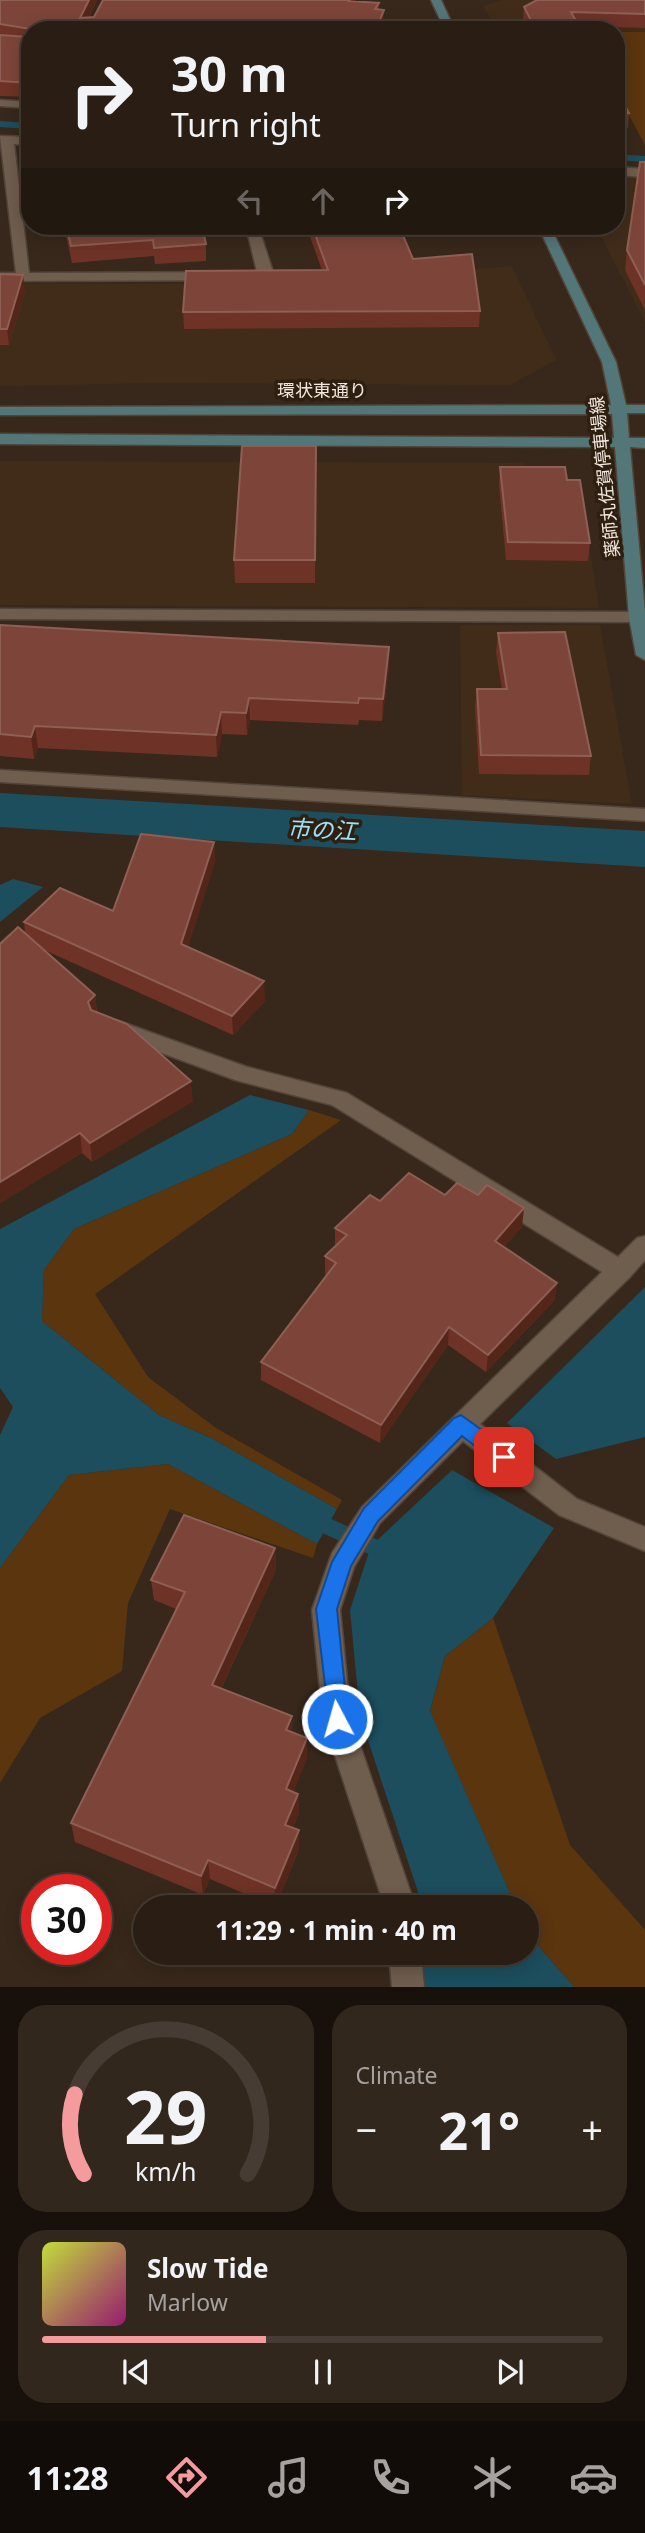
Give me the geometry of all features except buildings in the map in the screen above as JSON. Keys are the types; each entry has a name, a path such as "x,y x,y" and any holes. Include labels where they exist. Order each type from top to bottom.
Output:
{"main road":[{"path":"436,0 446,21"},
{"name":"薬師丸佐賀停車場線","path":"548,235 609,362 619,408 638,617 645,655"},
{"name":"環状東通り","path":"0,411 645,409"},
{"path":"0,439 645,443"}],"street":[{"path":"0,103 21,104"},
{"path":"4,140 23,277"},
{"path":"625,172 645,173"},
{"path":"0,277 260,276 266,272 255,235"},
{"path":"0,614 638,617"},
{"path":"0,776 645,815"},
{"path":"104,1023 243,1074 339,1099 621,1271"},
{"path":"397,1895 337,1719 326,1609 342,1562 371,1515 645,1245"},
{"path":"461,1424 568,1507 645,1539"},
{"path":"406,1965 408,1987"}],"shaded area":[{"path":"502,0 645,0 645,32 625,32 625,21 492,21 483,6"},
{"path":"625,32 645,32 645,145 625,108"},
{"path":"625,176 645,177 645,322 601,235 625,235"},
{"path":"512,266 556,360 510,385 160,383 0,386 0,284 285,284"},
{"path":"0,461 522,463 581,493 599,608 0,605"},
{"path":"460,625 600,625 632,804 462,795"},
{"path":"309,1110 341,1120 95,1294 148,1377 216,1428 342,1500 337,1509 211,1438 159,1415 42,1321 44,1270 74,1229 292,1134"},
{"path":"168,1464 317,1544 313,1558 170,1509 128,1603 122,1671 40,1718 0,1783 0,1568 69,1475"},
{"path":"493,1618 570,1845 645,1930 645,1987 574,1987 539,1947 539,1895 511,1895 430,1712 445,1656"}],"water":[{"path":"13,879 43,887 0,922 0,885"},
{"path":"250,1095 309,1110 292,1134 74,1229 44,1270 42,1321 159,1415 211,1438 337,1509 317,1544 168,1464 69,1475 0,1568 0,1435 13,1407 0,1388 0,1229"},
{"path":"645,1287 645,1437 556,1459 507,1423"},
{"path":"452,1470 554,1528 493,1618 445,1656 430,1711 511,1895 419,1895 360,1716 350,1610 371,1546"},
{"path":"539,1947 574,1987 423,1987 423,1965 539,1965"}],"waterway":[{"path":"0,124 21,125"},
{"path":"625,158 645,159"},
{"name":"市の江","path":"0,810 645,849"},
{"path":"327,1526 371,1546"}],"route":[{"path":"337,1719 326,1609 342,1562 371,1515 461,1424 504,1457"}]}
